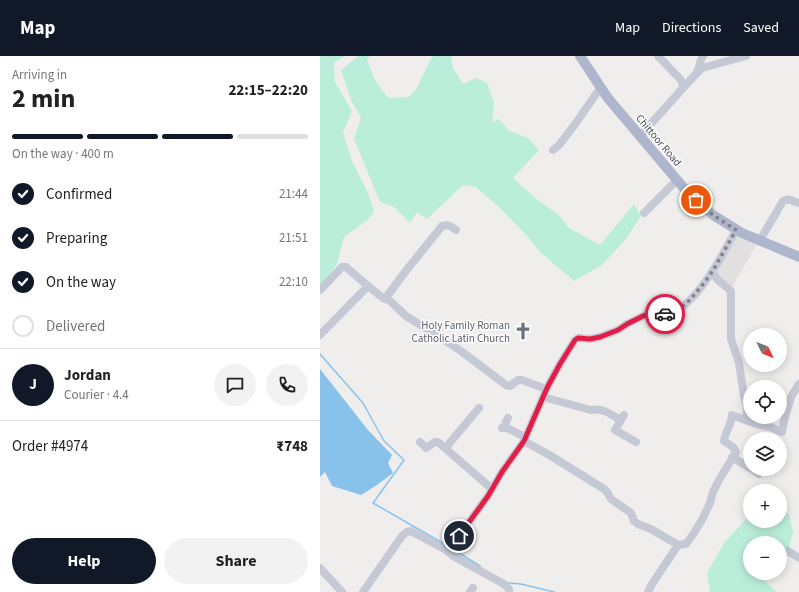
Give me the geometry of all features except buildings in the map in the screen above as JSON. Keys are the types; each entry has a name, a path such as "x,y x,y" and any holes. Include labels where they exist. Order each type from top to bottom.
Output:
{"main road":[{"name":"Chittoor Road","path":"580,56 607,97 688,193 713,215 736,230 799,257"}],"street":[{"path":"658,56 680,80 683,84 683,88"},
{"path":"696,74 703,56"},
{"path":"640,136 702,68 746,56"},
{"path":"553,150 559,145 601,87"},
{"path":"644,213 677,180"},
{"path":"760,240 783,201 789,199 799,203"},
{"path":"385,299 442,226 450,226 456,230"},
{"path":"446,550 459,536 525,439 545,393 560,364 575,340 578,338 590,339 600,337 618,330 643,316 654,312 672,315 690,300 712,272 736,230"},
{"path":"320,290 344,266 385,299 389,300 406,316 473,359 506,386 510,386 518,380 522,380 545,393 591,410 596,409 606,411 620,420 624,415 615,430 636,442"},
{"path":"712,272 718,280 731,291 731,339 739,363 743,389"},
{"path":"320,335 368,286"},
{"path":"787,410 791,397 799,384"},
{"path":"445,447 479,408"},
{"path":"508,418 504,428 525,439 604,489 612,500 631,513 634,521 678,545 686,544 694,533 710,503 719,480 736,452 733,447 724,442 732,415 743,419"},
{"path":"760,424 782,432 784,424"},
{"path":"420,442 426,448 435,442 438,442 492,489"},
{"path":"732,457 743,463"},
{"path":"363,592 402,536 411,531 504,584 509,588 509,592"},
{"path":"648,592 678,545"},
{"path":"788,551 799,558"},
{"path":"320,568 342,592"}],"shaded area":[{"path":"736,234 758,242 731,289 714,272"}],"green space":[{"path":"320,56 345,56 334,63 335,82 352,111 343,133 352,161 368,193 374,211 368,220 344,237 337,264 320,288"},
{"path":"358,56 370,56 367,60 375,80 388,98 409,97 417,88 433,56 451,56 453,68 463,84 476,78 487,83 494,103 492,122 499,119 508,130 528,138 539,150 513,178 539,201 559,215 569,228 600,245 634,204 641,216 625,240 602,265 574,281 540,252 499,207 476,187 463,185 427,219 417,212 410,223 394,207 380,202 354,139 361,118 351,100 341,70"},
{"path":"787,513 789,513 793,532 787,552 787,536 743,536 743,580 764,580 777,592 710,592 707,573 724,543 743,522 743,528 787,528"}],"water":[{"path":"320,369 368,430 392,455 388,463 393,473 361,495 332,486 325,472 320,477"}],"waterway":[{"path":"320,354 363,403 384,441 404,460 373,503 446,545"},
{"path":"451,548 480,566"},
{"path":"507,583 521,584 554,592"}],"way so far":[{"path":"665,314 672,315 690,300 712,272 736,230 713,215 696,200"}],"place":[{"name":"Holy Family Roman Catholic Latin Church","path":"523,331"}],"route":[{"path":"459,536 488,496 502,472 524,441 547,388 575,340 578,338 590,339 600,337 618,330 643,316 654,312 665,314"}]}
